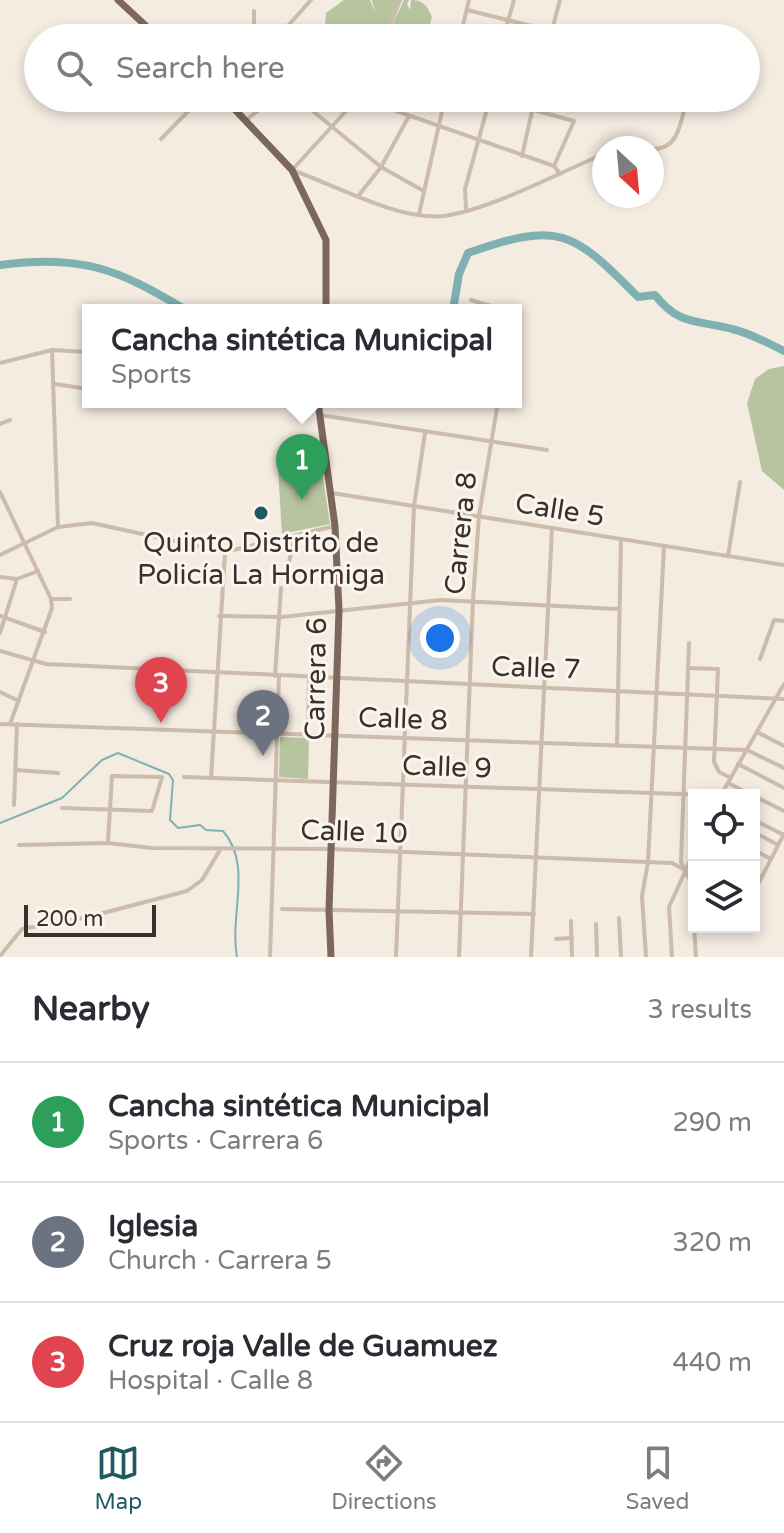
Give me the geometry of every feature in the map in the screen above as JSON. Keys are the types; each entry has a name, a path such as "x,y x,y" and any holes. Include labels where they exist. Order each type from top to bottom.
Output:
{"main road":[{"path":"118,0 144,24"},
{"path":"238,112 292,170 326,240 326,304"},
{"name":"Carrera 6","path":"318,408 335,526 339,610 329,910 331,957"}],"street":[{"path":"290,24 311,0"},
{"path":"391,24 400,0"},
{"path":"464,24 469,0"},
{"path":"507,24 514,0"},
{"path":"554,24 560,0"},
{"path":"467,10 524,24"},
{"path":"254,11 254,24"},
{"path":"161,139 187,112"},
{"path":"245,121 256,112"},
{"path":"314,112 381,167 422,190"},
{"path":"346,112 292,170 419,214 444,216 592,159"},
{"path":"398,112 554,166 560,174"},
{"path":"419,214 441,112"},
{"path":"466,209 465,189 486,112"},
{"path":"522,156 533,112"},
{"path":"537,112 574,121 554,166"},
{"path":"664,147 675,140 683,112"},
{"path":"359,195 381,167 409,116"},
{"path":"471,300 484,304"},
{"path":"0,363 52,350 82,352"},
{"path":"52,350 58,527"},
{"path":"55,384 82,388"},
{"name":"Carrera 8","path":"459,957 473,600 479,516 497,408"},
{"path":"319,414 547,450"},
{"path":"0,424 10,420"},
{"path":"396,957 414,506 425,433"},
{"path":"728,556 740,482"},
{"path":"0,492 51,599 45,632 10,724"},
{"name":"Calle 5","path":"330,493 784,565"},
{"path":"0,555 58,527 92,523 225,552 335,526"},
{"path":"531,957 552,528"},
{"path":"287,574 294,536"},
{"path":"617,746 622,539"},
{"path":"646,957 642,896 648,862 664,546"},
{"path":"211,778 225,552"},
{"path":"0,577 17,579 38,571"},
{"path":"0,633 17,579"},
{"path":"270,957 281,588"},
{"path":"51,599 70,599"},
{"path":"219,616 281,617 409,601 473,600 618,609"},
{"path":"3,617 45,632"},
{"path":"760,659 774,620 784,621"},
{"path":"689,643 681,794 681,862 691,882 696,957"},
{"name":"Calle 7","path":"0,651 33,663 784,699"},
{"path":"688,668 718,669 713,749 716,768 742,789"},
{"path":"308,735 309,678"},
{"path":"724,789 784,684"},
{"path":"0,692 19,701"},
{"name":"Calle 8","path":"0,724 747,750"},
{"path":"14,805 17,724"},
{"path":"757,732 784,746"},
{"path":"747,750 784,768"},
{"path":"738,764 784,788"},
{"path":"16,770 58,773"},
{"path":"62,808 110,809 152,811 162,777 112,776 110,809 108,843"},
{"name":"Calle 9","path":"184,777 688,794"},
{"path":"760,799 784,811"},
{"path":"760,823 784,835 760,881"},
{"path":"760,835 778,845"},
{"name":"Calle 10","path":"19,845 108,843 220,850 332,849 648,862 678,864 685,870"},
{"path":"0,956 22,929 88,917 187,891 202,880 220,850"},
{"path":"760,853 771,859"},
{"path":"672,957 669,907 688,867"},
{"path":"282,909 534,914"},
{"path":"619,918 621,957"},
{"path":"571,921 572,957"},
{"path":"596,924 597,957"},
{"path":"556,939 572,938"}],"green space":[{"path":"344,0 370,0 375,12 372,0 399,0 388,24 325,24 326,13"},
{"path":"404,0 409,0 410,10 411,0 424,4 432,17 430,24 393,23"},
{"path":"784,366 784,490 762,471 747,403 755,379 769,369"},
{"path":"277,452 320,458 330,524 282,534"},
{"path":"280,737 309,738 308,779 279,777"}],"waterway":[{"path":"454,304 459,274 468,253 524,237 544,235 579,245 638,297 655,295 681,317 739,331 784,351"},
{"path":"0,265 54,262 98,268 139,284 175,304"},
{"path":"0,823 62,798 102,760 118,753 169,774 173,780 170,820 178,828 200,825 206,830 223,831 232,844 239,875 237,957"}],"place":[{"name":"Cancha sintética Municipal","path":"302,500"},
{"name":"Quinto Distrito de Policía La Hormiga","path":"261,513"},
{"name":"Cruz roja Valle de Guamuez","path":"161,723"},
{"name":"Iglesia","path":"263,756"}]}
